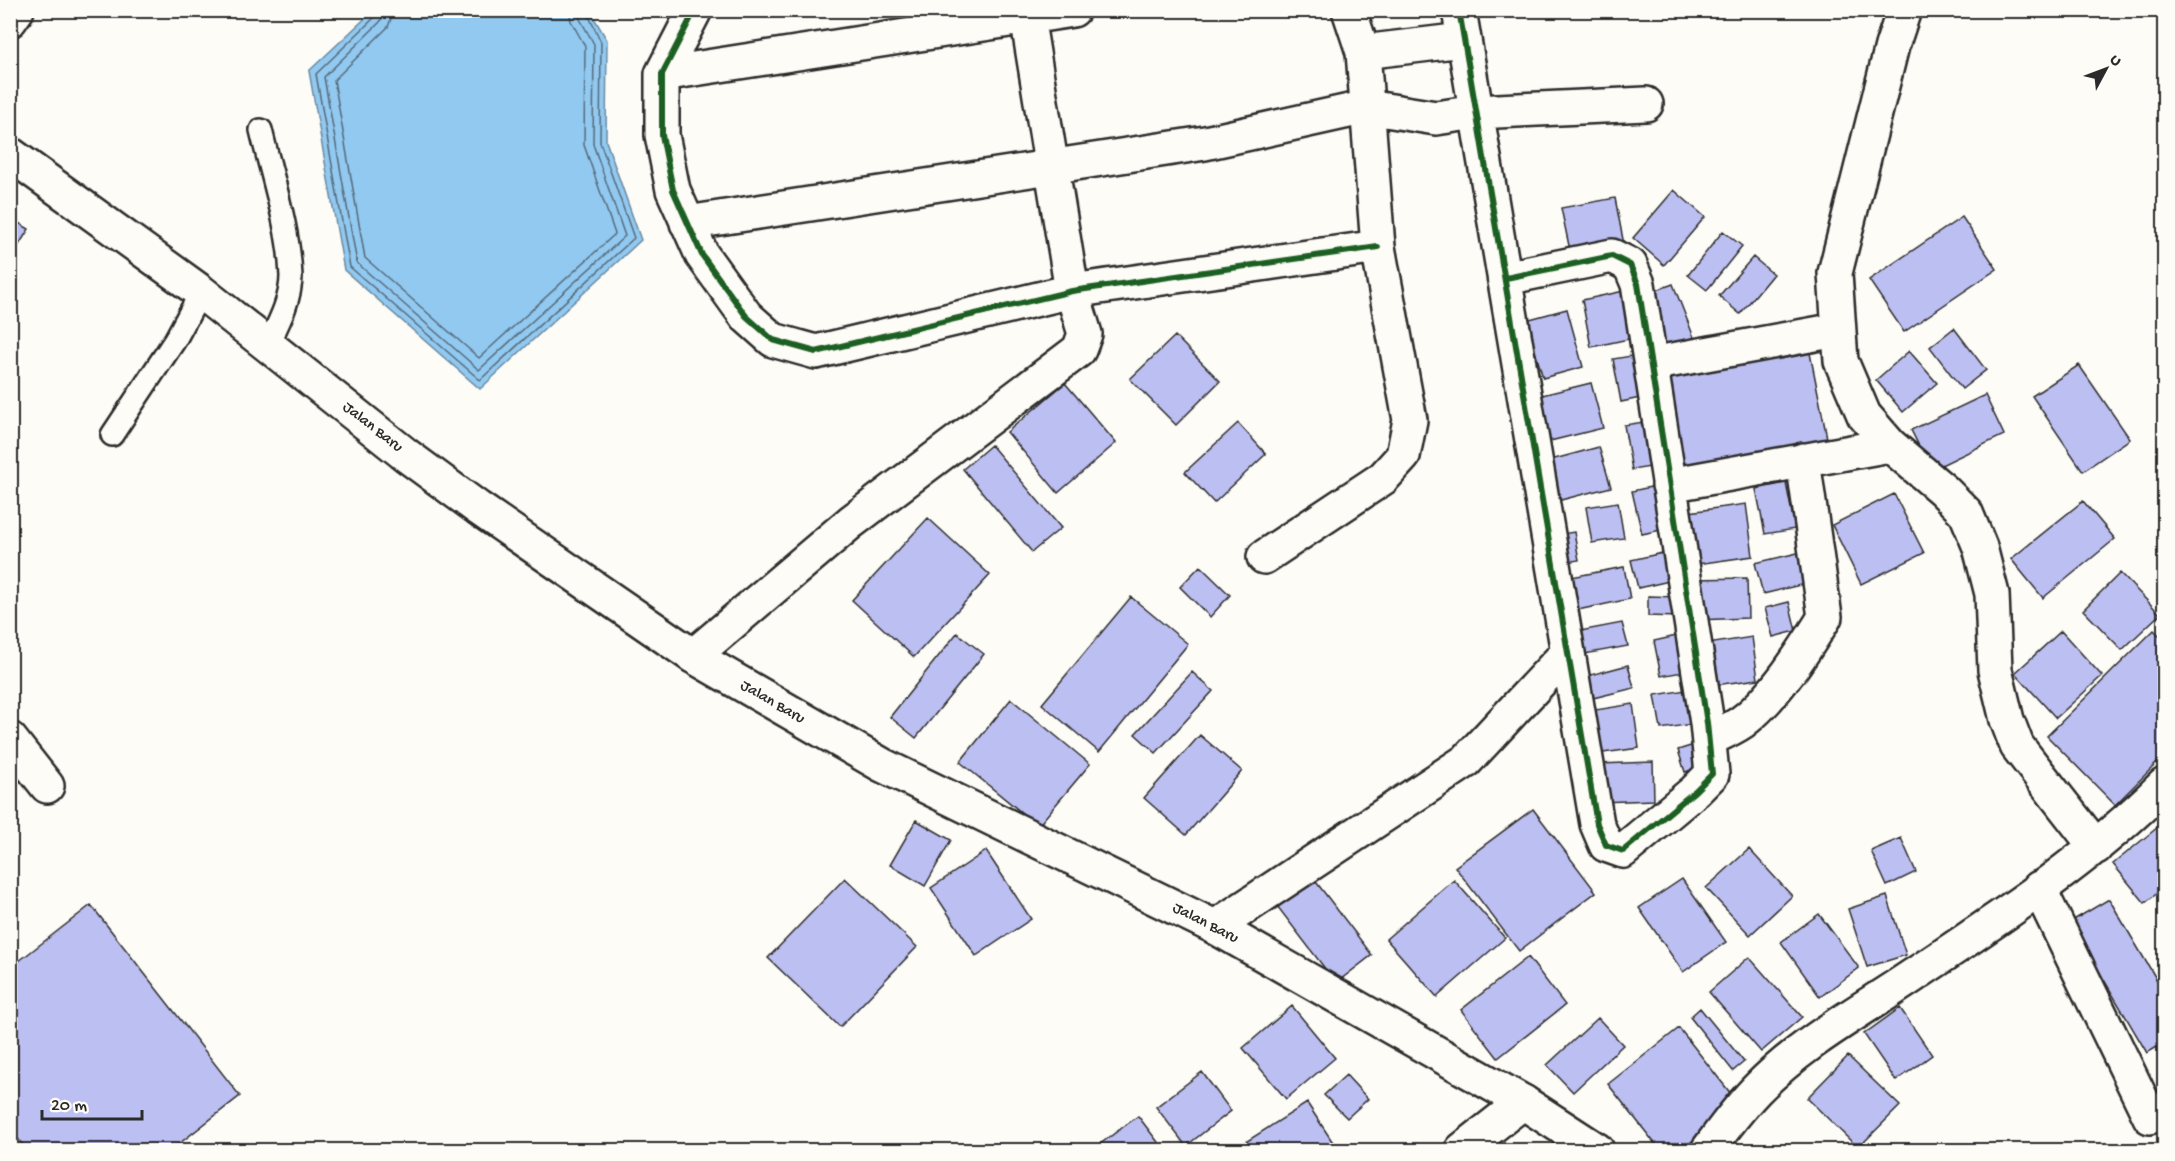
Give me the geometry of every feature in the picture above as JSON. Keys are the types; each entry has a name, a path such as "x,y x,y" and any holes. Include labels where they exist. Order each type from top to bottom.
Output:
{"street":[{"path":"10,20 17,10"},
{"path":"695,10 662,74 662,135 673,190 702,255 747,316 773,340 816,352 1072,291 1378,247"},
{"path":"662,74 1027,14 1073,10"},
{"path":"1264,557 1383,478 1403,456 1410,420 1378,247 1362,52 1349,10"},
{"path":"1904,10 1892,46 1835,273 1837,330 1841,361 1849,385 1864,415 1890,445 1943,490 1966,513 1980,547 1992,594 1995,670 2007,720 2017,746 2096,847"},
{"path":"693,656 851,522 1079,350 1085,334 1072,291 1027,14"},
{"path":"1362,52 1461,25 1506,278 1597,824 1606,845 1623,851 1712,774 1709,739 1638,284 1630,265 1612,256 1506,278"},
{"path":"687,223 1205,143 1367,107 1425,118 1476,112 1646,104"},
{"name":"Jalan Baru","path":"10,154 201,292 406,455 478,508 693,656 882,765 1215,927 1523,1102 1598,1150"},
{"path":"1651,364 1837,330"},
{"path":"1669,485 1890,445"},
{"path":"1709,739 1740,723 1758,709 1809,643 1825,617 1803,460"},
{"path":"1215,927 1466,761 1567,653"},
{"path":"10,739 47,786"},
{"path":"1708,1150 1735,1113 1787,1062 2096,847 2164,785"},
{"path":"2039,888 2150,1118 2164,1109"},
{"path":"1462,1150 1523,1102"}],"lane":[{"path":"261,130 282,217 291,276 286,306 268,345"},
{"path":"112,435 175,340 201,292"}],"water":[{"path":"373,11 590,11 607,40 606,141 641,240 480,389 344,270 309,71"}],"building":[{"path":"1674,190 1705,217 1664,265 1633,238"},
{"path":"1615,198 1625,250 1572,260 1561,208"},
{"path":"1962,217 1997,269 1904,332 1869,280"},
{"path":"10,218 29,229 10,259"},
{"path":"1723,231 1742,246 1707,290 1688,275"},
{"path":"1753,257 1773,274 1740,314 1719,296"},
{"path":"1673,284 1695,340 1668,350 1646,294"},
{"path":"1629,290 1638,337 1591,347 1582,300"},
{"path":"1567,309 1583,367 1543,378 1526,320"},
{"path":"1954,328 1986,370 1962,389 1930,347"},
{"path":"1175,336 1220,381 1176,425 1130,379"},
{"path":"1808,343 1828,443 1684,470 1665,371"},
{"path":"1909,351 1937,383 1903,412 1876,380"},
{"path":"1637,355 1645,397 1621,402 1613,359"},
{"path":"2079,365 2130,439 2083,471 2032,396"},
{"path":"1065,383 1116,443 1058,493 1007,432"},
{"path":"1591,383 1603,428 1546,442 1534,397"},
{"path":"1985,395 2004,435 1931,470 1911,430"},
{"path":"1650,421 1657,466 1632,470 1624,425"},
{"path":"1238,423 1266,454 1214,503 1185,472"},
{"path":"991,445 1061,528 1032,552 963,469"},
{"path":"1599,447 1611,487 1557,501 1547,461"},
{"path":"1786,483 1795,529 1765,534 1756,489"},
{"path":"1660,485 1670,528 1642,534 1632,491"},
{"path":"1894,494 1924,553 1861,584 1832,525"},
{"path":"2083,501 2115,539 2043,598 2011,559"},
{"path":"1618,502 1624,538 1592,543 1586,507"},
{"path":"1746,504 1753,556 1690,565 1682,513"},
{"path":"928,518 990,575 914,657 852,600"},
{"path":"1574,532 1579,560 1554,564 1549,536"},
{"path":"1667,552 1674,580 1638,588 1631,560"},
{"path":"1802,552 1809,583 1763,594 1755,563"},
{"path":"1200,566 1230,595 1210,617 1180,587"},
{"path":"1624,567 1630,599 1568,612 1561,579"},
{"path":"2120,573 2160,614 2122,650 2083,610"},
{"path":"1747,578 1748,618 1696,620 1695,579"},
{"path":"1648,596 1679,597 1679,617 1648,616"},
{"path":"1131,597 1188,644 1099,752 1042,704"},
{"path":"1789,602 1796,631 1773,637 1765,608"},
{"path":"1622,623 1628,646 1585,654 1580,631"},
{"path":"2154,630 2164,640 2164,756 2115,805 2047,736"},
{"path":"2061,631 2102,676 2056,718 2015,673"},
{"path":"957,633 984,654 916,738 890,717"},
{"path":"1681,635 1688,671 1661,676 1654,641"},
{"path":"1752,637 1758,679 1708,686 1701,645"},
{"path":"1628,665 1634,688 1589,699 1583,677"},
{"path":"1192,672 1213,691 1156,753 1135,734"},
{"path":"1692,689 1698,723 1661,729 1655,695"},
{"path":"1011,699 1090,764 1038,826 960,762"},
{"path":"1633,704 1639,748 1596,754 1589,711"},
{"path":"1200,735 1242,771 1186,835 1144,798"},
{"path":"1697,744 1704,766 1685,772 1678,750"},
{"path":"1653,762 1654,800 1599,802 1598,764"},
{"path":"1533,809 1596,892 1519,951 1455,867"},
{"path":"916,820 951,840 925,886 890,865"},
{"path":"2164,822 2164,888 2145,903 2113,864"},
{"path":"1901,838 1916,872 1887,886 1871,851"},
{"path":"1749,849 1792,896 1750,935 1706,888"},
{"path":"986,851 1031,919 976,956 931,888"},
{"path":"1310,874 1372,955 1336,983 1274,902"},
{"path":"845,878 917,947 840,1027 768,958"},
{"path":"1682,879 1726,942 1683,972 1639,908"},
{"path":"1454,880 1505,938 1437,997 1386,939"},
{"path":"1887,896 1906,955 1867,967 1848,909"},
{"path":"2109,899 2164,992 2164,1043 2147,1053 2070,922"},
{"path":"91,905 240,1096 171,1150 27,1150 10,1129 10,968"},
{"path":"1819,914 1859,968 1820,997 1781,942"},
{"path":"1528,957 1565,1005 1498,1058 1461,1010"},
{"path":"1749,957 1802,1017 1761,1052 1709,992"},
{"path":"1292,1006 1335,1058 1286,1099 1243,1048"},
{"path":"1700,1008 1744,1062 1733,1071 1690,1017"},
{"path":"1900,1008 1932,1055 1896,1081 1864,1034"},
{"path":"1598,1018 1623,1045 1573,1092 1547,1065"},
{"path":"1679,1028 1739,1104 1681,1150 1660,1150 1608,1084"},
{"path":"1848,1056 1900,1106 1858,1148 1807,1098"},
{"path":"1202,1072 1231,1111 1186,1146 1156,1107"},
{"path":"1346,1075 1368,1099 1347,1118 1324,1095"},
{"path":"1307,1103 1336,1147 1330,1150 1233,1150"},
{"path":"1138,1116 1164,1150 1092,1150"}],"cycle path":[{"path":"695,10 662,74 662,135 673,190 702,255 746,316 773,340 816,352 1072,291 1378,247"},
{"path":"1459,10 1597,824 1606,845 1623,851 1712,774 1707,723 1638,284 1630,265 1612,256 1506,278"}]}
